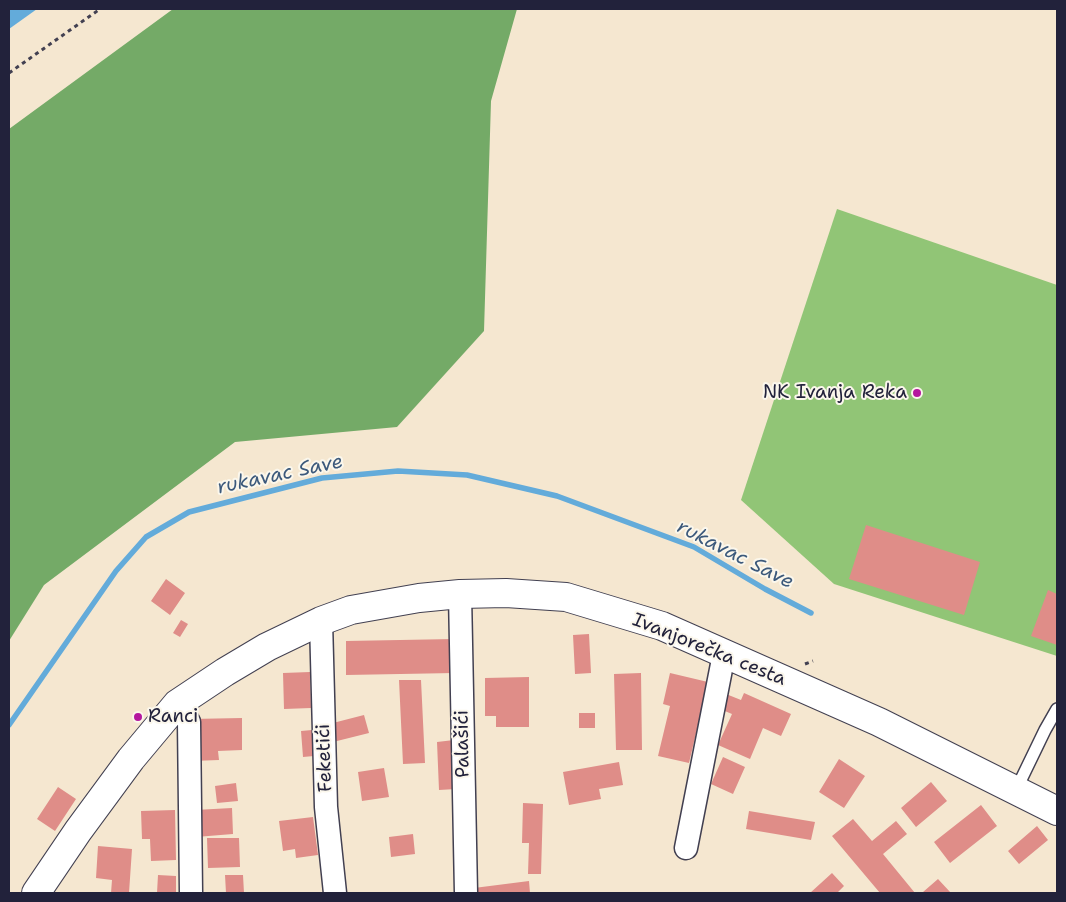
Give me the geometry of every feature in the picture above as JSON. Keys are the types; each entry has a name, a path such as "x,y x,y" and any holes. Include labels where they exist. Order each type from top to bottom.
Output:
{"main road":[{"name":"Ivanjorečka cesta","path":"36,893 78,830 125,767 177,704 268,646 321,622 352,610 419,598 460,594 506,593 566,597 662,626 879,722 1057,810"}],"street":[{"name":"Palašići","path":"460,594 466,893"},
{"name":"Feketići","path":"321,622 326,807 335,893"},
{"path":"686,848 724,654"},
{"path":"177,704 189,722 191,893"}],"lane":[{"path":"1016,790 1057,709"}],"path":[{"path":"9,73 100,9"}],"green space":[{"path":"173,9 517,9 491,101 484,331 397,427 235,442 44,585 9,641 9,129"},
{"name":"NK Ivanja Reka","path":"837,209 1057,285 1057,656 834,584 741,500"}],"water":[{"path":"9,9 37,9 9,29"}],"building":[{"path":"866,525 980,562 964,615 849,579"},
{"path":"166,579 185,593 170,615 151,601"},
{"path":"1048,590 1057,594 1057,645 1031,636"},
{"path":"181,620 188,624 180,637 173,633"},
{"path":"589,634 591,673 575,674 573,635"},
{"path":"454,639 454,673 346,675 346,641"},
{"path":"310,672 311,708 284,709 283,673"},
{"path":"641,673 642,750 616,750 614,674"},
{"path":"670,673 708,682 689,763 658,756 670,706 663,704"},
{"path":"529,677 529,727 496,727 496,716 485,716 485,678"},
{"path":"399,680 421,680 425,763 403,764"},
{"path":"744,693 791,714 781,736 763,728 750,759 718,745 732,714 720,709 726,694 741,700"},
{"path":"579,713 595,713 595,728 579,728"},
{"path":"364,715 369,733 333,742 329,724"},
{"path":"242,718 242,750 218,751 219,760 192,761 191,719"},
{"path":"312,730 314,756 303,757 301,731"},
{"path":"454,740 456,789 439,790 437,742"},
{"path":"723,757 745,767 733,794 711,784"},
{"path":"839,759 865,776 844,808 819,792"},
{"path":"619,762 623,785 599,789 601,799 569,805 563,772"},
{"path":"384,768 389,797 362,801 358,772"},
{"path":"931,782 947,801 916,827 901,808"},
{"path":"236,783 238,801 217,803 215,786"},
{"path":"58,787 76,799 55,831 37,819"},
{"path":"523,803 543,804 541,874 528,874 529,843 522,843"},
{"path":"981,805 997,826 950,863 934,842"},
{"path":"232,808 233,834 196,837 195,810"},
{"path":"175,810 176,860 151,861 150,839 142,839 141,811"},
{"path":"749,811 815,822 811,840 746,829"},
{"path":"313,817 318,855 296,858 295,849 283,851 279,821"},
{"path":"853,819 872,841 896,821 907,834 883,854 915,893 880,893 832,836"},
{"path":"1037,826 1048,840 1019,864 1008,851"},
{"path":"413,834 415,854 391,857 389,837"},
{"path":"207,838 239,838 240,867 208,868"},
{"path":"98,846 132,849 129,893 111,893 112,880 96,878"},
{"path":"832,873 844,886 837,893 810,893"},
{"path":"158,875 176,876 176,893 157,893"},
{"path":"225,875 243,875 244,893 226,893"},
{"path":"938,879 951,893 923,892"},
{"path":"529,881 530,893 474,893 474,888"}],"waterway":[{"name":"rukavac Save","path":"9,725 116,571 146,537 189,512 322,478 398,471 467,475 557,496 694,547 765,589 811,613"}],"place":[{"name":"NK Ivanja Reka","path":"917,393"},
{"name":"Ranci","path":"138,717"}]}
